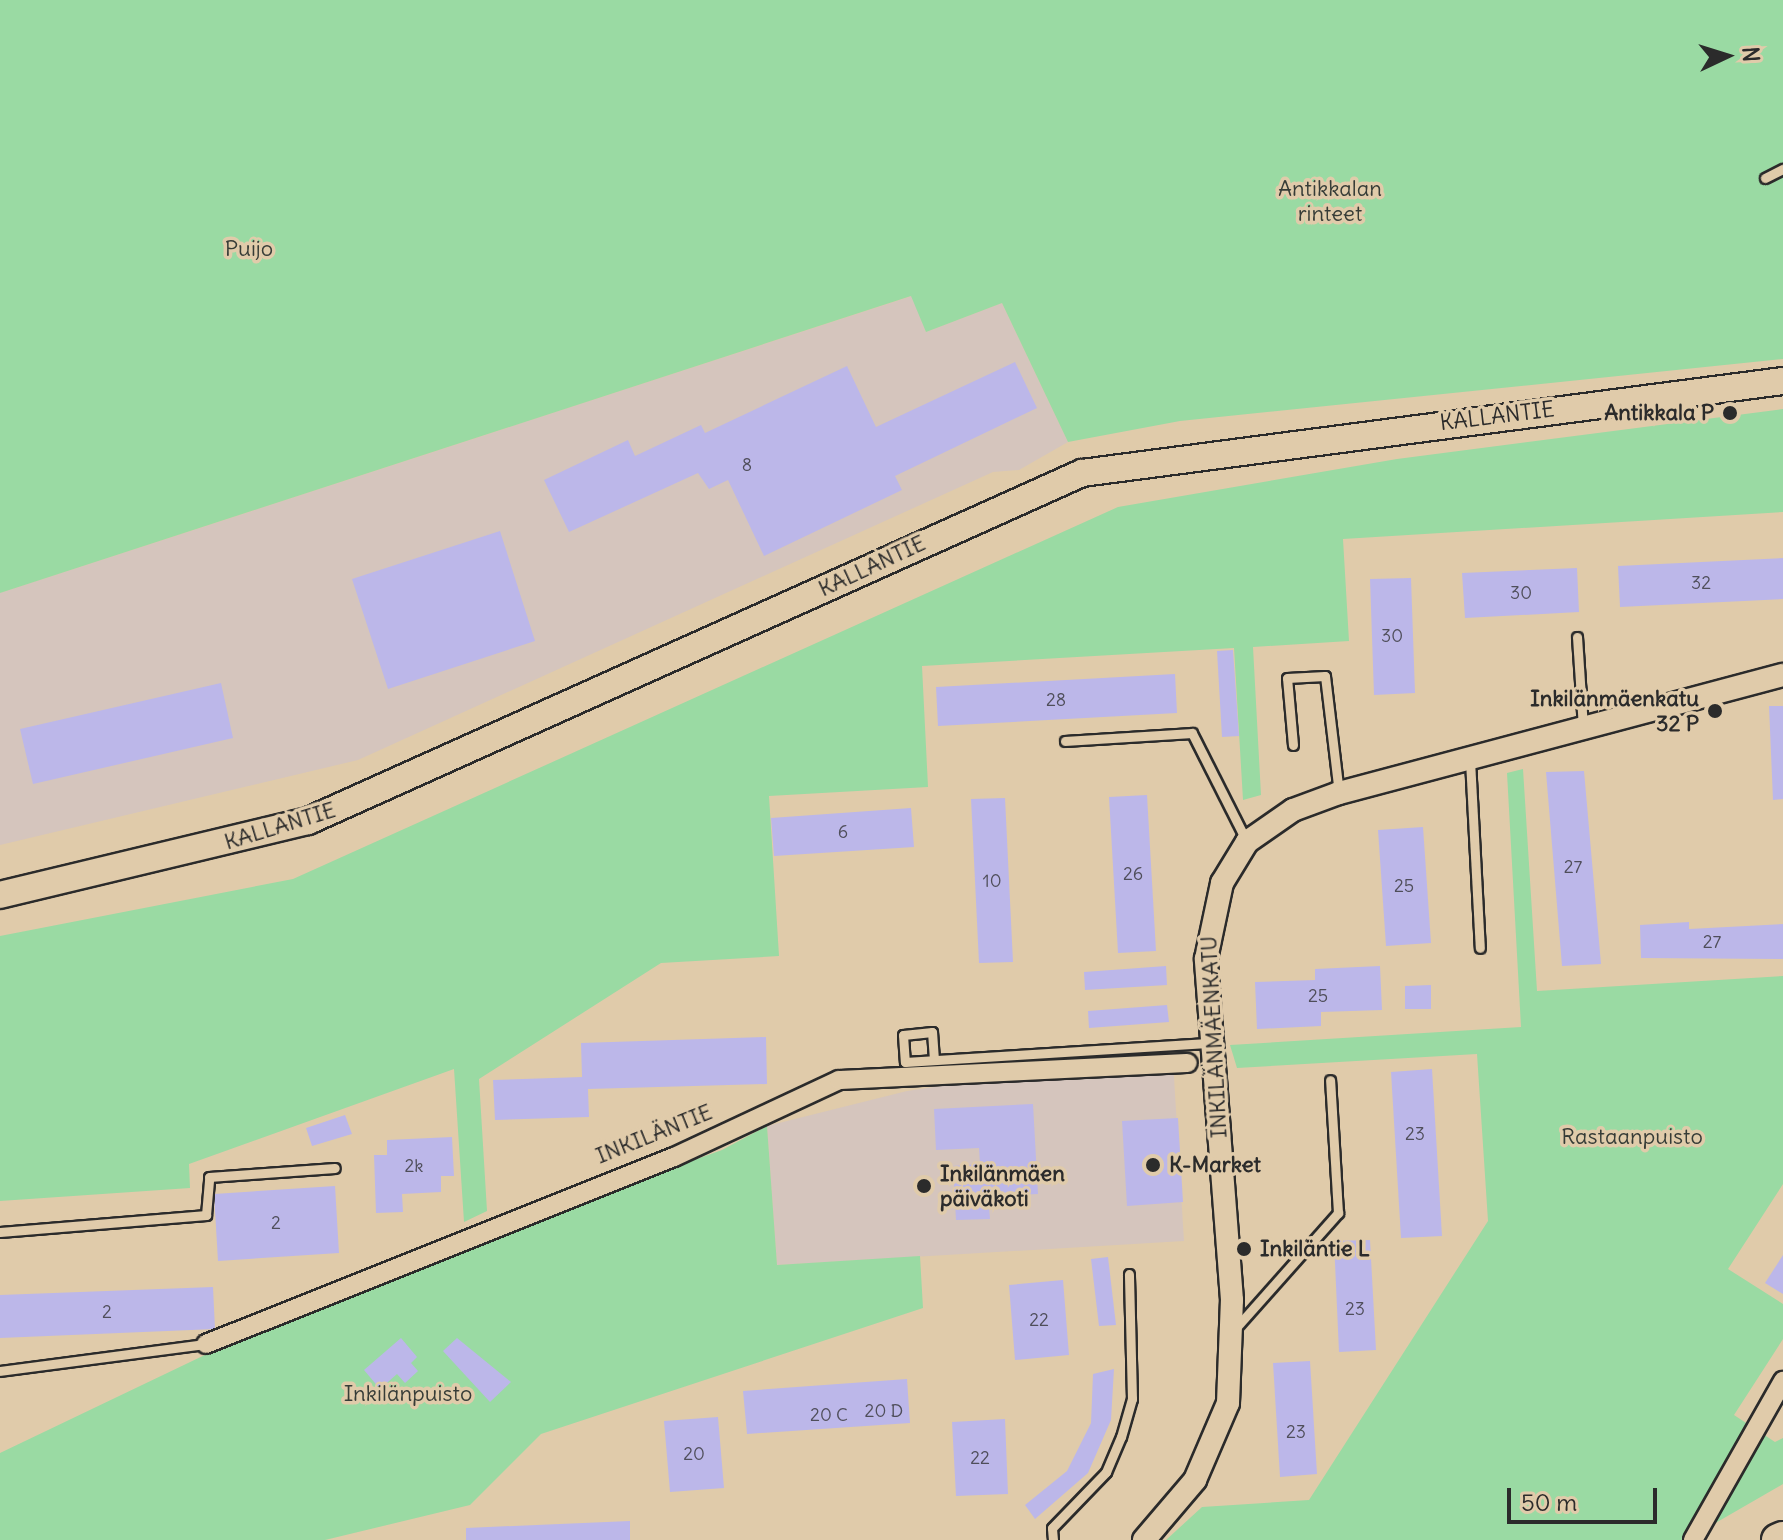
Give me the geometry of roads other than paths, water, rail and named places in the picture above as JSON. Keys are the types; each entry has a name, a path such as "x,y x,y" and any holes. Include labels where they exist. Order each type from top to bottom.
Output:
{"main road":[{"name":"KALLANTIE","path":"0,895 308,821 1082,473 1783,381"}],"street":[{"name":"INKILÄNMÄENKATU","path":"1144,1540 1170,1516 1210,1452 1228,1403 1232,1332 1211,1043 1209,919 1247,842 1293,810 1339,793 1783,675"},
{"name":"INKILÄNTIE","path":"206,1344 674,1157 828,1083 1188,1063"},
{"path":"1693,1540 1783,1381"}],"lane":[{"path":"1765,178 1783,169"},
{"path":"1577,637 1584,730"},
{"path":"1293,745 1287,678 1325,676 1339,793"},
{"path":"1065,741 1192,733 1247,842"},
{"path":"1470,760 1480,948"},
{"path":"934,1060 932,1032 903,1035 905,1062 1211,1043"},
{"path":"1232,1332 1338,1213 1330,1080"},
{"path":"0,1232 206,1215 209,1177 335,1168"},
{"path":"1053,1540 1052,1528 1106,1472 1132,1399 1129,1274"},
{"path":"0,1371 206,1344"}],"place":[{"name":"Antikkala P","path":"1730,413"},
{"name":"Inkilänmäenkatu 32 P","path":"1715,711"},
{"name":"K-Market","path":"1153,1165"},
{"name":"Inkilänmäen päiväkoti","path":"924,1186"},
{"name":"Inkiläntie L","path":"1244,1249"}],"park label":[{"name":"Antikkalan rinteet","path":"1330,200"},
{"name":"Puijo","path":"249,249"},
{"name":"Rastaanpuisto","path":"1632,1137"},
{"name":"Inkilänpuisto","path":"408,1394"}]}
